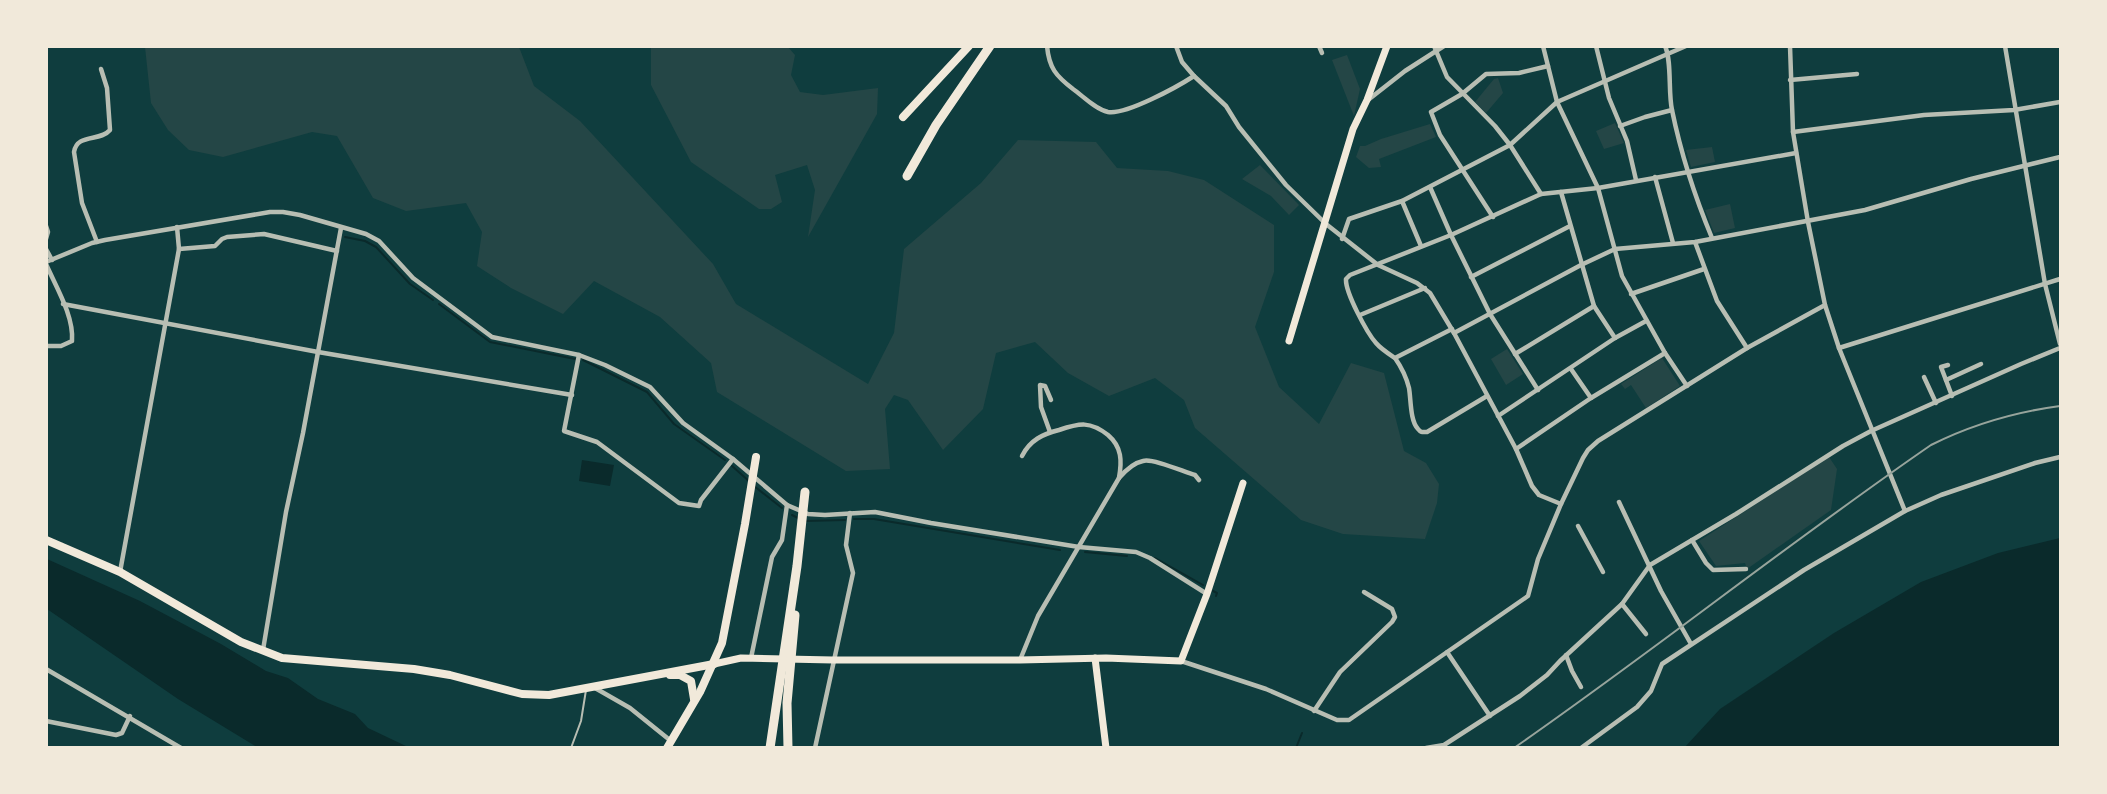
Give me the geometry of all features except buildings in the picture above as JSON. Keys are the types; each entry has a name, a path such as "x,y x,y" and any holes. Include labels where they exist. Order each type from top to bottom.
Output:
{"highway":[{"path":"903,117 969,46"},
{"path":"907,176 936,125 990,46"},
{"path":"669,744 714,664 726,628 746,524 755,460"},
{"path":"770,747 786,671 805,492"},
{"path":"46,540 120,572 241,642 282,658 414,669 450,675 531,696 549,695 714,664"},
{"path":"786,671 788,747"},
{"path":"649,676 685,677 693,684 693,702"}],"main road":[{"path":"1288,341 1326,225 1353,129 1367,100 1387,46"},
{"path":"714,664 741,658 1020,660 1095,658 1181,661 1207,594 1242,483"},
{"path":"1095,658 1106,747"}],"street":[{"path":"1047,46 1053,69 1058,77 1096,107 1107,112 1123,110 1169,91 1194,76"},
{"path":"1176,46 1182,62 1226,106 1286,185 1326,225 1378,265 1425,288 1453,331 1516,449 1532,486 1539,495 1561,504"},
{"path":"1320,46 1322,53"},
{"path":"1367,100 1435,49 1444,46"},
{"path":"1543,46 1557,102 1598,188 1622,276 1646,321 1687,386"},
{"path":"1596,46 1609,98 1627,141 1636,180"},
{"path":"1665,46 1668,53 1672,110 1688,172 1712,238"},
{"path":"1342,239 1349,219 1402,201 1510,146 1557,102 1686,46"},
{"path":"1790,46 1793,132 1825,305 1871,431 1905,511"},
{"path":"1426,747 1444,745 1490,716 1547,675 1622,604 1650,565 1871,431 2061,346 2058,326 2045,284 2005,46"},
{"path":"1435,49 1447,77 1495,126 1541,194"},
{"path":"1493,217 1440,135 1431,112 1462,94 1485,74 1519,72 1548,66"},
{"path":"97,242 82,203 74,152 80,141 106,135 110,130 107,88 101,69"},
{"path":"1790,80 1857,74"},
{"path":"1793,132 1924,115 2014,110 2061,102"},
{"path":"1620,126 1672,110"},
{"path":"1487,396 1427,432 1417,429 1404,370 1395,358 1376,344 1349,292 1346,279 1350,275 1451,235 1541,194 1598,188 1796,153"},
{"path":"1395,358 1490,314 1615,249 1695,242 1808,222 1865,210 1971,179 2061,157"},
{"path":"1654,177 1673,243"},
{"path":"1430,187 1490,314 1538,390"},
{"path":"1561,192 1594,306 1616,338"},
{"path":"1402,201 1421,246"},
{"path":"48,262 97,242 177,227 283,212 366,234 379,241 413,278 492,336 579,355 650,387 682,423 733,459 787,505 808,514 875,512 1079,547 1132,551 1144,554 1207,594"},
{"path":"46,226 48,236 46,239"},
{"path":"1471,277 1570,226"},
{"path":"120,572 167,324 179,249 177,227"},
{"path":"262,651 341,228"},
{"path":"179,249 215,246 227,237 264,234 337,251"},
{"path":"1695,242 1717,301 1747,348"},
{"path":"46,249 48,262 71,327 72,341 61,346 46,346"},
{"path":"1631,294 1704,269"},
{"path":"1839,348 2061,279"},
{"path":"1360,315 1425,288"},
{"path":"63,304 318,352 572,395"},
{"path":"1181,661 1266,689 1338,720 1349,720 1528,596 1538,559 1561,504 1588,450 1598,441 1747,348 1825,305"},
{"path":"1515,354 1594,306"},
{"path":"1498,416 1616,338 1646,321"},
{"path":"1516,449 1591,398 1665,353"},
{"path":"579,355 564,431 597,442 679,503 699,506 733,459"},
{"path":"1946,380 1981,364"},
{"path":"1948,365 1941,367 1952,396"},
{"path":"1571,369 1591,398"},
{"path":"1924,376 1936,403"},
{"path":"1050,432 1041,407 1040,385 1045,386 1051,400"},
{"path":"1022,456 1029,444 1050,432 1082,424 1094,426 1118,446 1121,462 1119,478"},
{"path":"1581,747 1637,707 1651,691 1662,664 1804,570 1905,511 1941,495 2035,463 2061,457"},
{"path":"1020,660 1038,616 1119,478 1128,468 1144,460 1195,476 1199,480"},
{"path":"1619,502 1661,591 1691,644"},
{"path":"751,658 772,557 782,540 787,505"},
{"path":"815,747 853,573 846,545 850,513"},
{"path":"1578,526 1603,572"},
{"path":"1692,540 1713,570 1746,569"},
{"path":"1314,711 1340,672 1395,617 1392,609 1364,592"},
{"path":"1622,604 1646,634"},
{"path":"1447,652 1490,716"},
{"path":"1566,655 1581,687"},
{"path":"46,669 181,747"},
{"path":"589,687 630,708 669,744"},
{"path":"46,721 116,735 122,733 130,716"}],"lane":[{"path":"571,747 581,721 589,687"}],"shaded area":[{"path":"145,47 519,47 534,86 580,121 713,264 736,304 868,384 894,333 904,249 981,183 1018,140 1096,142 1117,168 1168,171 1204,180 1274,225 1274,272 1255,327 1279,387 1319,424 1351,363 1384,373 1404,451 1426,463 1439,484 1437,503 1425,539 1343,534 1301,520 1195,428 1184,400 1155,378 1109,396 1068,373 1035,342 996,353 983,409 943,450 908,400 894,395 885,409 890,469 846,471 717,392 711,363 660,317 594,281 563,314 511,288 477,266 482,232 466,203 406,211 373,198 337,136 312,132 223,157 189,150 168,130 151,103"},
{"path":"651,47 788,47 795,55 791,75 800,92 823,95 878,88 877,114 808,237 815,190 807,165 775,175 782,202 771,209 759,209 691,162 651,85"},
{"path":"1347,55 1360,89 1354,116 1332,60"},
{"path":"1498,78 1503,93 1486,113 1475,102 1494,79"},
{"path":"1615,123 1624,143 1604,149 1596,131"},
{"path":"1430,124 1436,137 1379,159 1381,167 1369,168 1356,157 1360,146"},
{"path":"1712,147 1715,162 1691,167 1686,150"},
{"path":"1260,165 1299,205 1289,215 1271,196 1242,179"},
{"path":"1730,204 1735,228 1714,233 1705,210"},
{"path":"1507,349 1523,374 1506,385 1491,359"},
{"path":"1662,358 1680,386 1646,408 1631,385 1625,389 1621,384"},
{"path":"1829,457 1837,469 1831,510 1747,569 1745,563 1716,566 1699,541"},
{"path":"582,460 614,465 610,486 579,481"},
{"path":"2060,538 2060,747 1685,747 1720,709 1834,633 1921,582 1998,553"},
{"path":"47,559 140,601 266,671 288,678 318,699 355,714 368,728 408,747 257,747 178,699 47,609"}],"waterway":[{"path":"345,237 365,241 376,247 410,284 433,300"},
{"path":"439,304 490,342 575,359"},
{"path":"583,360 647,392 674,424 725,460"},
{"path":"732,466 750,482"},
{"path":"754,486 782,508"},
{"path":"792,515 800,519"},
{"path":"854,519 874,519 1060,550"},
{"path":"805,521 845,520"},
{"path":"1085,552 1127,556"},
{"path":"1155,558 1203,585"},
{"path":"1213,591 1217,593 1216,596"},
{"path":"1296,748 1302,733"}],"railway":[{"path":"1514,748 1826,519 1931,445 1994,420 2060,406"}]}
